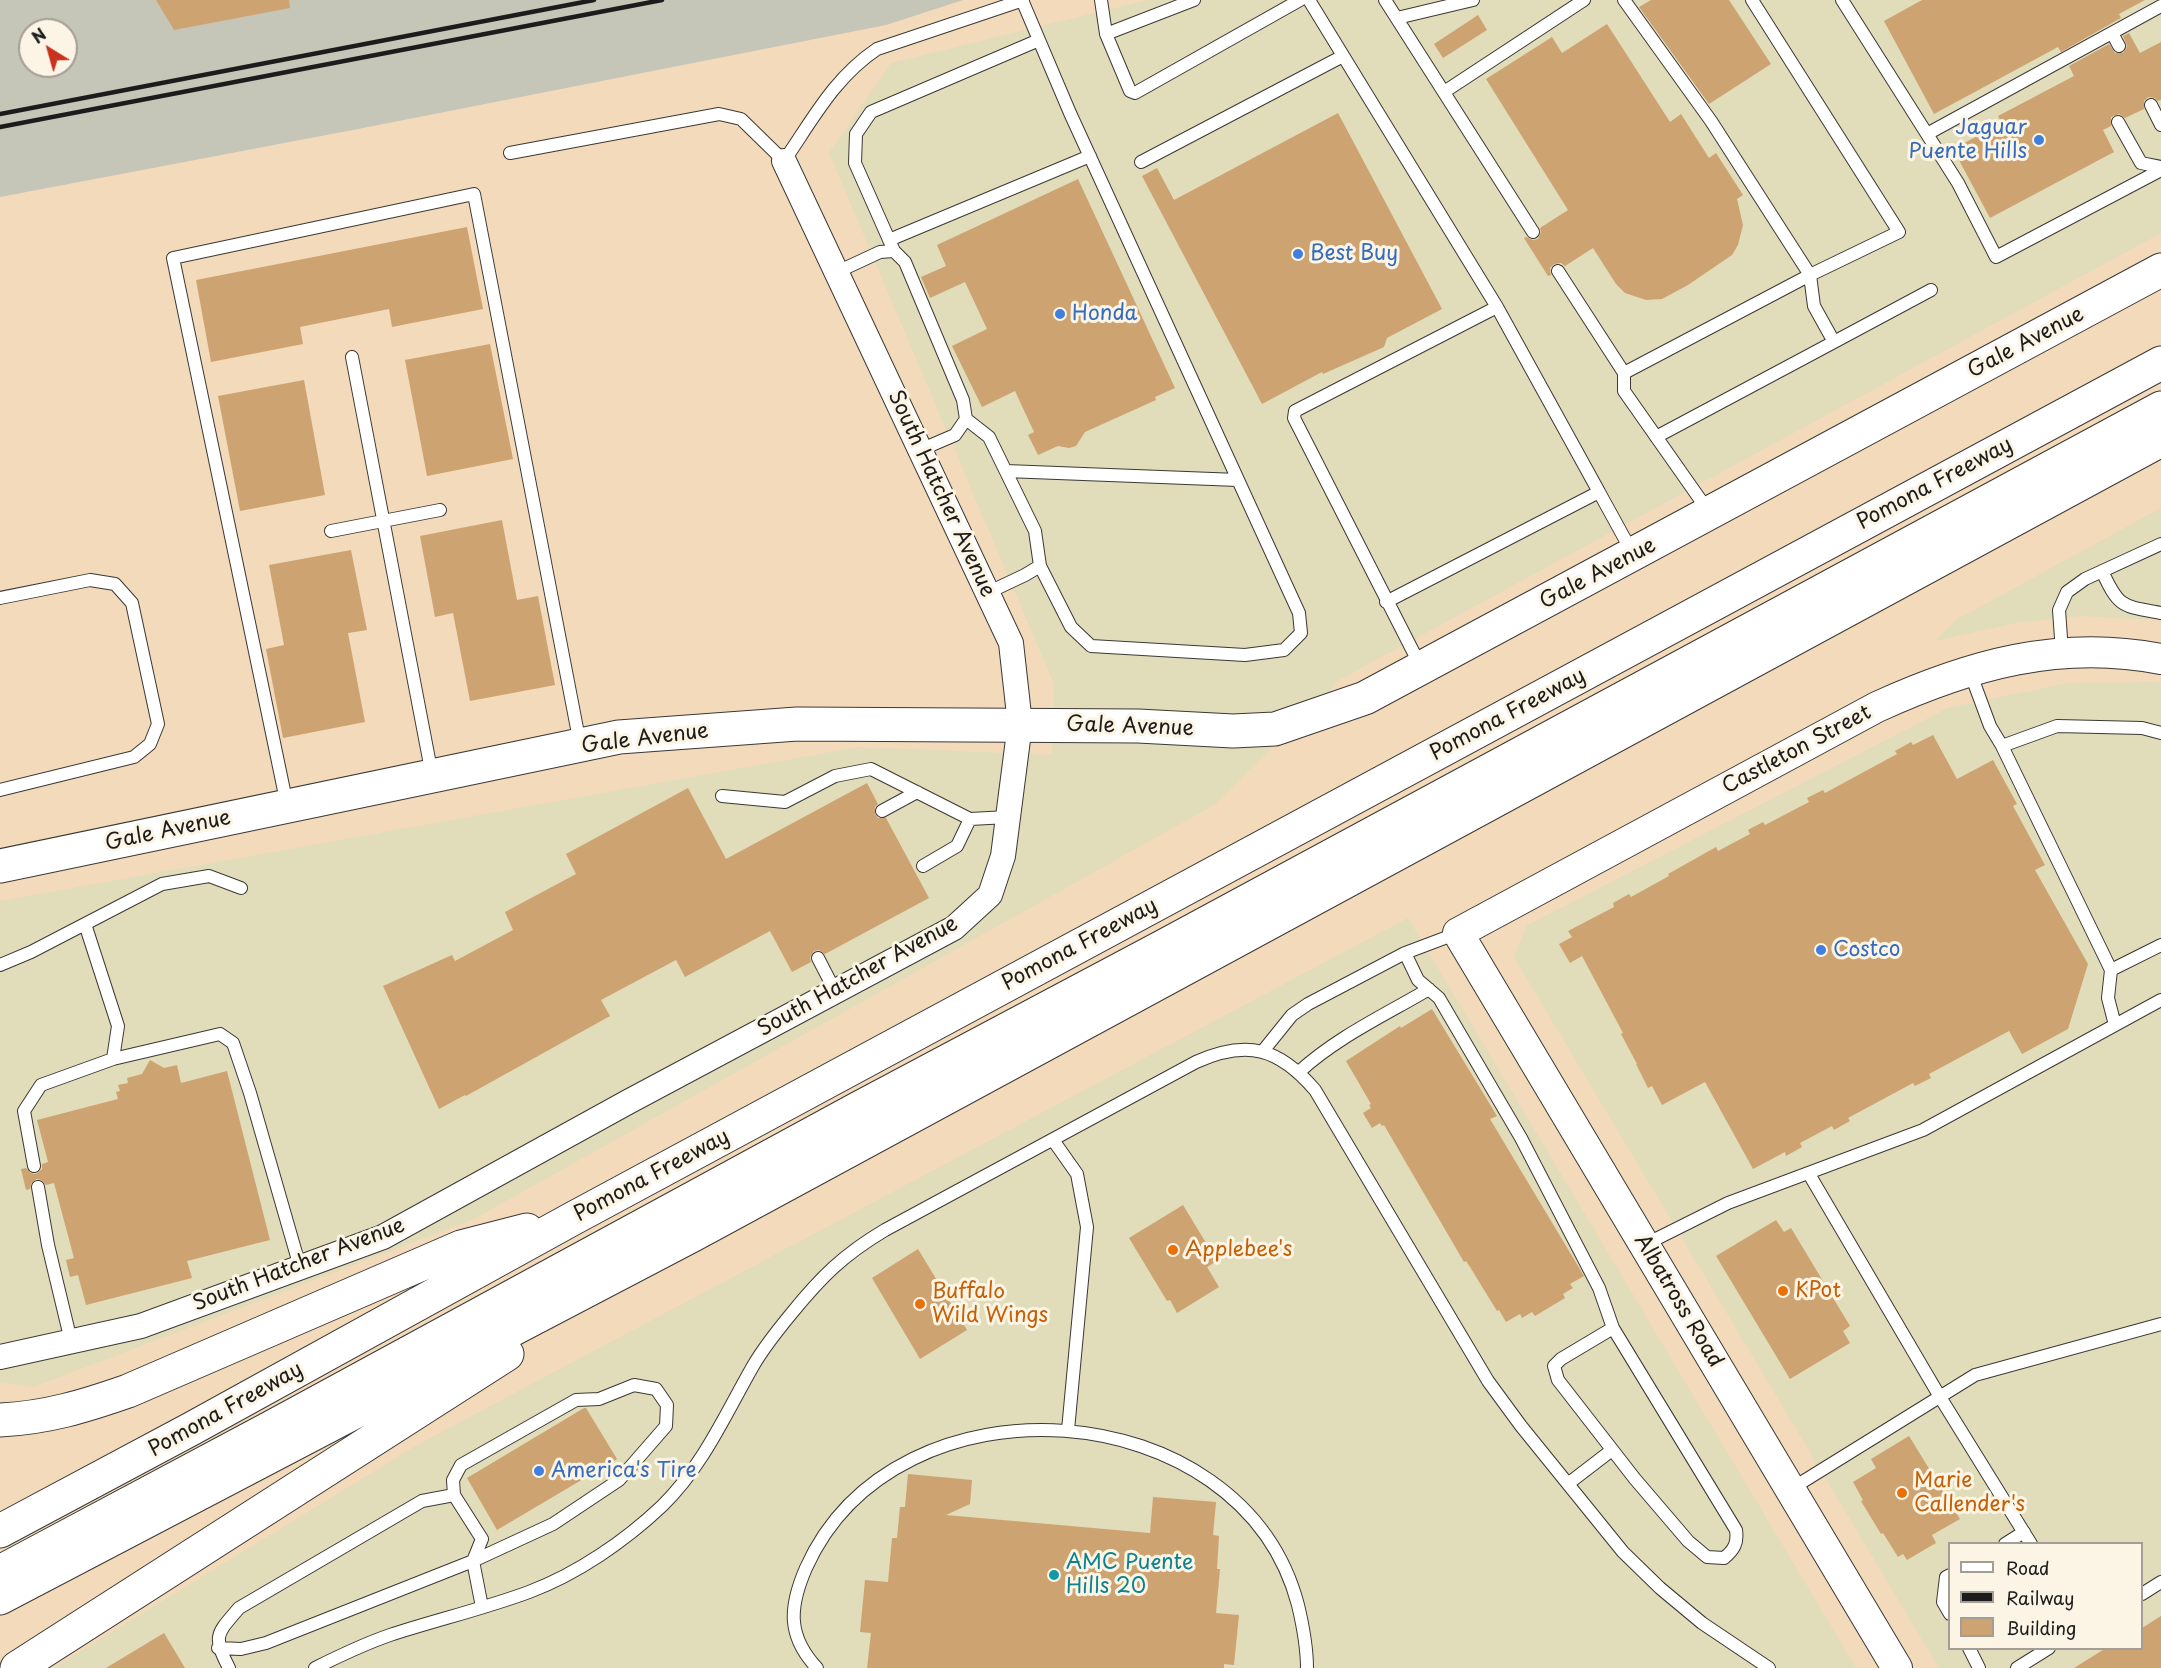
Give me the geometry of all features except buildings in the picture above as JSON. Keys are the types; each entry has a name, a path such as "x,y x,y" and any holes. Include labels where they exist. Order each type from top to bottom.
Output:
{"main road":[{"name":"Gale Avenue","path":"0,866 619,737 797,724 1020,724 1138,726 1233,731 1275,729 1365,698 2161,270"},
{"name":"Pomona Freeway","path":"0,1531 191,1429 572,1219 2161,363"},
{"path":"0,1556 2161,393"},
{"path":"0,1572 2161,408"},
{"path":"0,1598 693,1235 2161,440"},
{"path":"0,1420 28,1419 72,1410 128,1391 460,1247 572,1219"},
{"path":"17,1668 693,1235"},
{"path":"0,1619 96,1548"}],"street":[{"name":"South Hatcher Avenue","path":"0,1357 141,1326 383,1236 954,928 990,895 1003,856 1020,724 1011,643 784,160"},
{"name":"Castleton Street","path":"1458,933 1877,707 1920,687 2016,659 2062,652 2108,651 2161,659"},
{"name":"Albatross Road","path":"1458,933 1897,1668"}],"lane":[{"path":"510,153 719,114 741,119 784,160 837,83 858,62 877,49 1023,0 1090,156 1299,614 1301,633 1284,650 1245,655 1091,646 1071,627 1040,566 1035,531 989,437 966,419"},
{"path":"1101,0 1106,34 1130,91 1135,93 1300,0"},
{"path":"1106,34 1194,0"},
{"path":"1309,0 1497,307 1599,492 1614,524 1634,555"},
{"path":"1385,0 1533,232"},
{"path":"1397,18 1473,0"},
{"path":"1444,92 1584,0"},
{"path":"1624,0 1711,121 1809,275 1814,306 1834,342"},
{"path":"1624,373 1809,275 1899,232 1752,0"},
{"path":"1842,0 1958,183 1996,257 2161,169"},
{"path":"1927,134 2161,6"},
{"path":"2112,33 2119,46"},
{"path":"920,450 955,435 966,419 963,399 905,262 892,246 855,163 856,134 872,112 1040,40"},
{"path":"2080,51 2086,63"},
{"path":"1141,162 1343,56"},
{"path":"2151,105 2161,125"},
{"path":"2118,122 2141,163 2161,169"},
{"path":"837,272 1090,156"},
{"path":"287,806 173,258 474,194 580,746"},
{"path":"1558,271 1624,373 1624,391 1710,513"},
{"path":"1656,437 1931,290"},
{"path":"1421,668 1294,418 1295,411 1497,307"},
{"path":"352,357 432,776"},
{"path":"1006,471 1238,480"},
{"path":"1386,602 1599,492"},
{"path":"331,531 440,510"},
{"path":"2062,652 2059,610 2067,592 2085,579 2161,544"},
{"path":"987,593 1040,566"},
{"path":"2102,572 2121,604 2161,613"},
{"path":"0,598 90,580 115,584 132,603 158,724 150,744 134,757 0,789"},
{"path":"1970,671 1990,726 2002,746 2111,970 2108,998 2115,1025"},
{"path":"2002,746 2057,726 2142,728 2161,733"},
{"path":"722,796 785,802 835,776 871,769 970,819 1008,817"},
{"path":"882,811 917,792"},
{"path":"923,866 957,846 970,819"},
{"path":"0,965 31,952 162,884 208,876 241,888"},
{"path":"85,924 118,1026 114,1059"},
{"path":"1263,1052 1292,1015 1308,1004 1406,953 1458,933"},
{"path":"2111,970 2161,945"},
{"path":"1406,953 1418,980 1439,998 1521,1138 1599,1288 1613,1328 1736,1530 1737,1538 1733,1550 1724,1558 1707,1557 1688,1541 1612,1450 1558,1380 1554,1366 1561,1359 1613,1328"},
{"path":"818,958 835,991"},
{"path":"1299,1072 1316,1056 1334,1044 1430,989"},
{"path":"1644,1245 1728,1203 1923,1131 2161,1000"},
{"path":"34,1166 24,1111 41,1085 114,1059 220,1034 233,1043 250,1093 300,1267"},
{"path":"315,1668 387,1636 530,1592 604,1551 662,1506 682,1485 724,1422 754,1364 772,1338 823,1276 843,1258 885,1230 1215,1054 1239,1050 1263,1052 1279,1057 1299,1072 1315,1090 1497,1395 1623,1552 1660,1588 1702,1623 1769,1668"},
{"path":"1053,1140 1077,1174 1087,1227 1068,1430"},
{"path":"1809,1174 1940,1397 2030,1542"},
{"path":"38,1187 48,1245 71,1341"},
{"path":"1790,1490 1975,1375 2161,1324"},
{"path":"218,1648 241,1648 266,1643 473,1561 553,1524 618,1480 666,1426 667,1405 656,1389 634,1385 599,1399 576,1400 461,1465 453,1480 454,1495 482,1539 473,1561 482,1607"},
{"path":"817,1668 805,1655 796,1636 793,1618 800,1583 812,1557 827,1532 844,1511 864,1491 884,1476 904,1464 952,1443 978,1436 1037,1429 1068,1430 1127,1441 1187,1467 1215,1484 1240,1506 1270,1542 1285,1567 1301,1616 1307,1668"},
{"path":"1569,1483 1612,1450"},
{"path":"229,1668 218,1648 219,1631 239,1608 422,1501 454,1495"},
{"path":"2008,1542 2024,1532"},
{"path":"1948,1576 1943,1602 1948,1611"},
{"path":"2143,1593 2161,1582"},
{"path":"1969,1650 1979,1668"},
{"path":"2016,1668 2046,1650"}],"shaded area":[{"path":"0,0 963,0 886,25 0,197"},
{"path":"1148,0 2161,0 2161,233 1341,679 1214,805 472,1220 33,1387 0,1382 0,901 859,747 1052,755 1054,684 829,153 891,63"},
{"path":"2161,508 2161,620 2080,616 2015,623 1935,641 1956,620"},
{"path":"2068,683 2161,683 2161,1668 1939,1668 1514,957 1526,926 1948,708"},
{"path":"1408,918 1856,1668 53,1668 417,1445"}],"railway":[{"path":"0,114 594,0"},
{"path":"0,127 662,0"}],"place":[{"name":"Jaguar Puente Hills","path":"2039,140"},
{"name":"Best Buy","path":"1298,254"},
{"name":"Honda","path":"1060,314"},
{"name":"Costco","path":"1821,950"},
{"name":"Applebee's","path":"1173,1250"},
{"name":"KPot","path":"1783,1291"},
{"name":"Buffalo Wild Wings","path":"920,1304"},
{"name":"America's Tire","path":"539,1471"},
{"name":"Marie Callender's","path":"1902,1493"},
{"name":"AMC Puente Hills 20","path":"1054,1575"}]}
